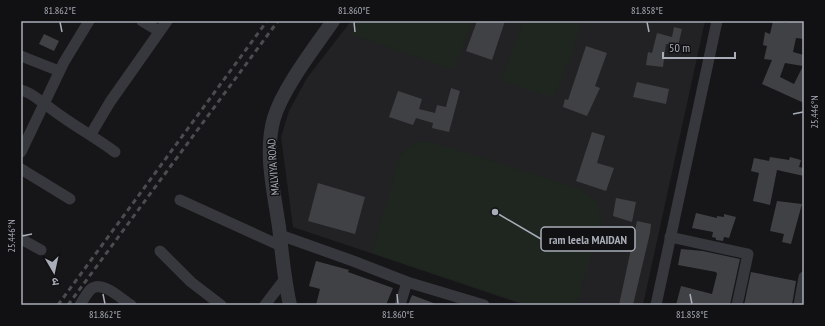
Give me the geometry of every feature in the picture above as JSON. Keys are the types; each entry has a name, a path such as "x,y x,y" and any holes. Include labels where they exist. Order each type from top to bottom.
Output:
{"street":[{"path":"21,152 60,71 89,21"},
{"path":"142,21 158,31"},
{"path":"91,134 110,102 158,31 167,21"},
{"name":"MALVIYA ROAD","path":"290,305 284,280 270,152 274,118 281,101 332,21"},
{"path":"656,305 717,21"},
{"path":"21,56 60,71"},
{"path":"21,90 31,93 44,104 91,134 115,152"},
{"path":"21,169 70,198"},
{"path":"180,200 280,240 354,261 407,282 470,303 484,305"},
{"path":"670,237 748,254 737,305"},
{"path":"21,239 41,250"},
{"path":"160,251 191,282 221,305"},
{"path":"799,305 804,277"},
{"path":"265,305 284,280"},
{"path":"400,305 407,282"},
{"path":"80,305 91,290 99,286 106,288 131,305"}],"shaded area":[{"path":"351,21 705,21 643,305 525,305 293,227 281,137 289,111 307,78"},
{"path":"359,21 473,21 453,69 350,34"},
{"path":"524,21 582,21 569,62 554,95 542,95 501,80"},
{"path":"417,142 433,142 581,190 597,203 602,222 576,305 529,305 372,253 400,157 406,149"}],"building":[{"path":"477,21 505,21 492,60 466,51"},
{"path":"773,21 788,23 789,21 804,21 804,39 796,38 793,52 804,55 804,103 762,84 772,60 764,59 767,46 763,45 765,32 770,34","holes":["785,63 803,66 794,84 780,77"]},
{"path":"674,27 682,29 678,46 666,44 663,67 646,65 648,52 652,53 657,33 672,37"},
{"path":"44,34 59,41 54,51 39,44"},
{"path":"586,46 607,53 595,86 600,88 587,116 563,107 565,99 568,100"},
{"path":"637,82 669,89 666,104 633,97"},
{"path":"451,88 460,91 449,132 432,128 433,123 416,118 413,125 389,117 398,91 422,99 419,109 435,113 437,105 446,107"},
{"path":"592,132 605,136 597,163 614,168 606,191 576,181"},
{"path":"770,157 789,160 790,157 801,160 799,167 804,168 804,176 777,170 770,205 753,201 759,173 751,171 754,158 769,161"},
{"path":"318,183 365,197 355,234 308,221"},
{"path":"616,198 636,202 632,222 613,216"},
{"path":"777,201 802,204 791,244 782,242 784,234 770,231"},
{"path":"696,213 717,218 717,216 724,217 724,214 736,217 729,238 724,237 723,241 716,240 716,238 712,237 713,232 692,228"},
{"path":"637,221 651,224 650,233 633,305 619,305"},
{"path":"681,249 703,251 740,259 730,305 676,305 681,286 712,294 717,274 716,272 678,265"},
{"path":"316,261 349,270 348,272 393,288 386,305 316,305 320,289 309,286"},
{"path":"751,272 796,281 792,305 744,305"},
{"path":"412,295 436,304 436,305 408,305"}],"railway":[{"path":"58,305 267,21"},
{"path":"68,305 278,21"}],"place":[{"name":"ram leela MAIDAN","path":"495,212"}]}
